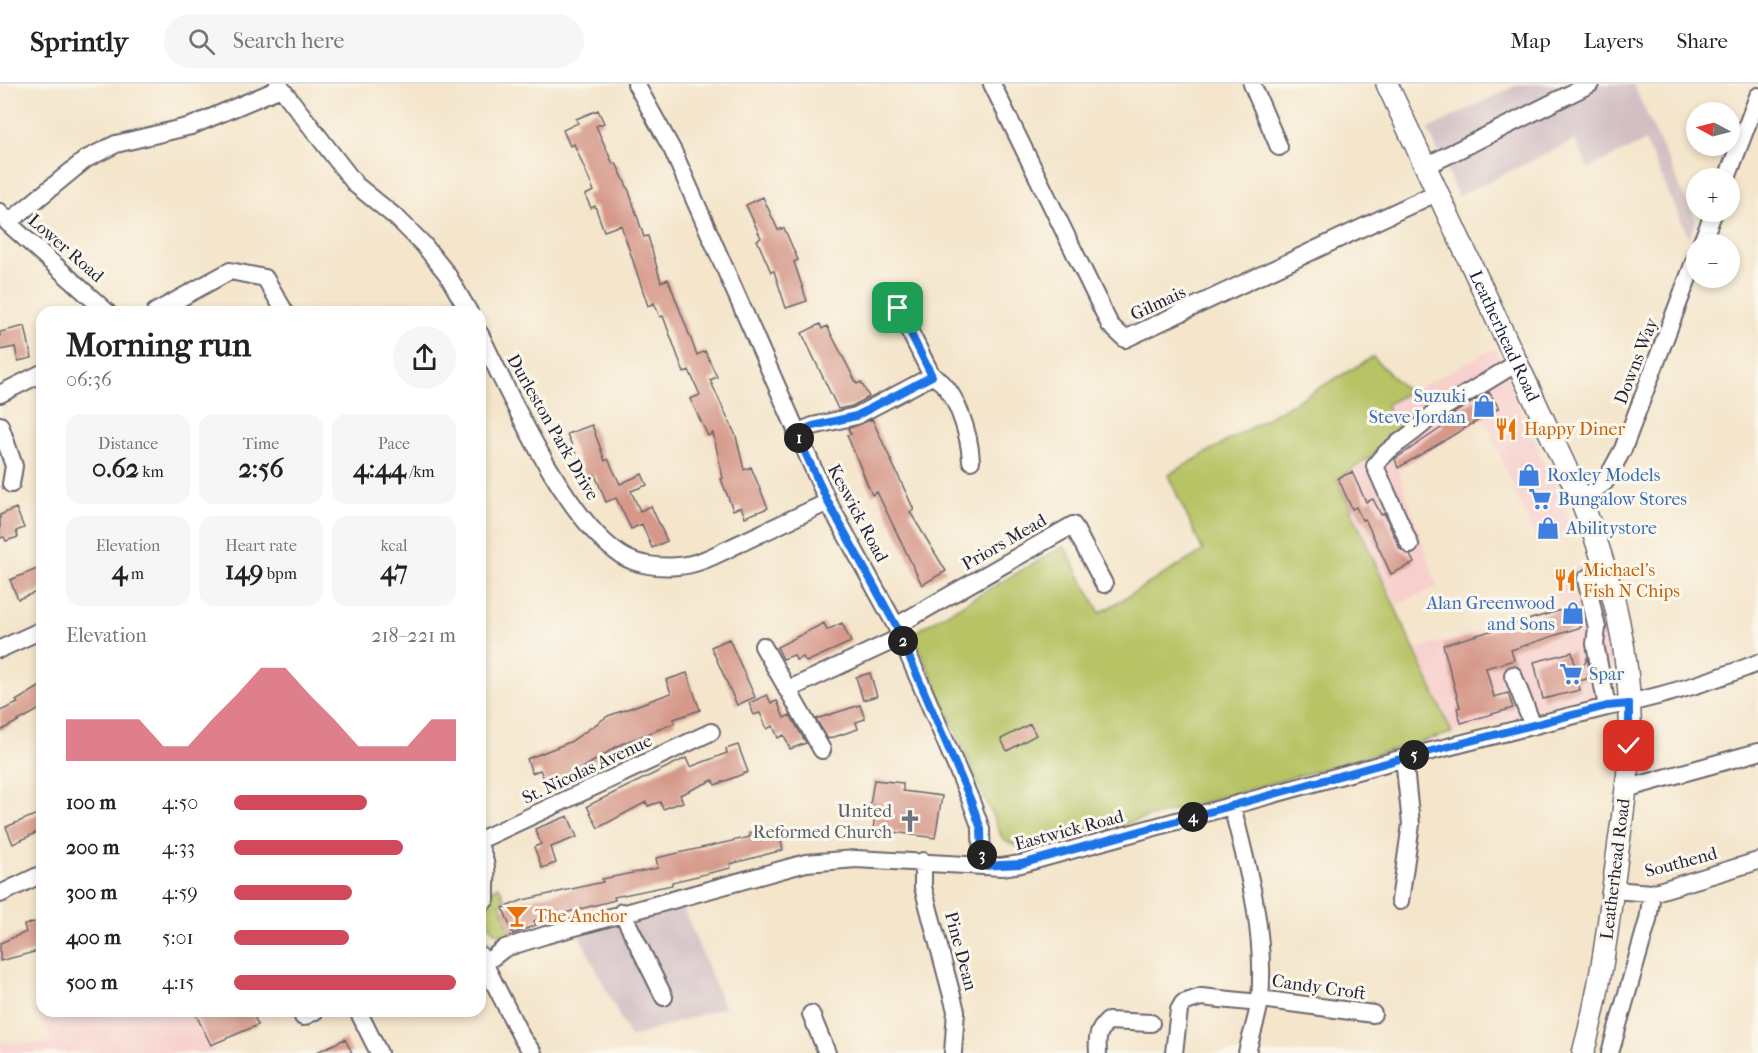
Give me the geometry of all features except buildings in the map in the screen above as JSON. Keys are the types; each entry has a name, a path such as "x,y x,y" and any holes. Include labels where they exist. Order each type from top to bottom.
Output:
{"main road":[{"name":"Leatherhead Road","path":"1387,84 1581,500 1606,565 1620,623 1629,704 1629,746 1613,890 1599,986 1583,1053"}],"street":[{"name":"Keswick Road","path":"636,84 673,151 828,502 898,632 971,801 981,829 982,866"},
{"name":"Gilmais","path":"992,84 1110,326 1125,339 1436,193"},
{"path":"1252,84 1279,147"},
{"path":"1424,167 1590,84"},
{"path":"4,218 70,171 106,149 191,126 279,86 356,185 398,219 441,266 465,306"},
{"path":"1731,168 1758,96"},
{"name":"Lower Road","path":"4,218 93,306"},
{"path":"166,306 230,271 265,278 281,306"},
{"name":"Downs Way","path":"1581,500 1605,482 1623,449 1686,283"},
{"path":"898,308 932,376 941,380 950,393 970,440 971,461"},
{"name":"Durleston Park Drive","path":"486,346 515,406 556,477 582,516 604,541 621,555 637,562 658,566 695,563 828,502"},
{"path":"1410,545 1375,466 1383,454 1423,426 1433,414 1517,363"},
{"path":"0,394 36,376"},
{"path":"796,433 813,426 856,416 932,376"},
{"path":"0,426 14,466 11,484"},
{"name":"Priors Mead","path":"898,632 1073,525 1104,584"},
{"path":"1606,565 1586,579 1597,628 1595,645 1607,706"},
{"path":"1597,628 1620,623"},
{"path":"787,690 898,632"},
{"path":"0,650 36,633"},
{"path":"763,645 822,750"},
{"name":"Eastwick Road","path":"486,957 505,948 622,912 806,863 856,859 982,866 1021,864 1404,758 1699,685 1758,663"},
{"path":"1513,675 1533,726"},
{"name":"St. Nicolas Avenue","path":"486,837 711,732"},
{"path":"1625,789 1758,752"},
{"path":"1400,901 1411,824 1404,758"},
{"path":"1232,806 1258,921 1259,1001 1247,1053"},
{"name":"Pine Dean","path":"923,861 923,887 956,1011 953,1053"},
{"name":"Southend","path":"1613,890 1652,893 1758,861"},
{"path":"486,863 489,870 486,882"},
{"path":"0,894 36,877"},
{"name":"Leatherhead Road","path":"1611,1053 1648,920 1652,893"},
{"path":"622,912 664,997"},
{"path":"486,967 522,1038 533,1053"},
{"name":"Candy Croft","path":"1174,1053 1179,1010 1183,1003 1201,997 1373,1014"},
{"path":"811,1014 826,1053"},
{"path":"361,1017 379,1053"},
{"path":"1098,1053 1097,1039 1100,1028 1108,1021 1151,1023"}],"shaded area":[{"path":"1519,84 1633,84 1686,199 1686,222 1696,222 1691,234 1687,234 1645,141 1588,168 1575,140 1458,196 1428,129"},
{"path":"1495,348 1573,527 1537,543 1484,418 1398,469 1437,587 1396,605 1337,479 1403,435 1386,405"},
{"path":"1586,564 1595,581 1603,612 1614,683 1609,694 1452,733 1416,649 1561,608 1550,576"},
{"path":"679,898 724,1007 630,1038 577,931"},
{"path":"39,1017 197,1017 215,1053 0,1053 0,1042 52,1044"}],"green space":[{"path":"1373,357 1408,392 1386,405 1403,435 1337,479 1452,733 1067,840 1022,848 1003,840 913,633 1064,546 1100,613 1203,551 1168,475"},
{"path":"499,886 505,900 500,903 512,937 505,938 493,931 486,917 486,906 491,890"}],"place":[{"name":"Suzuki Steve Jordan","path":"1484,406"},
{"name":"Happy Diner","path":"1506,429"},
{"name":"Roxley Models","path":"1529,475"},
{"name":"Bungalow Stores","path":"1540,499"},
{"name":"Abilitystore","path":"1548,528"},
{"name":"Michael's Fish N Chips","path":"1565,580"},
{"name":"Alan Greenwood and Sons","path":"1573,613"},
{"name":"Spar","path":"1571,674"},
{"name":"United Reformed Church","path":"910,821"},
{"name":"The Anchor","path":"517,916"}],"route":[{"path":"898,308 932,376 856,416 813,426 796,433 847,539 896,626 971,801 981,829 982,866 1002,867 1021,864 1404,758 1607,706 1629,704 1629,746"}]}
